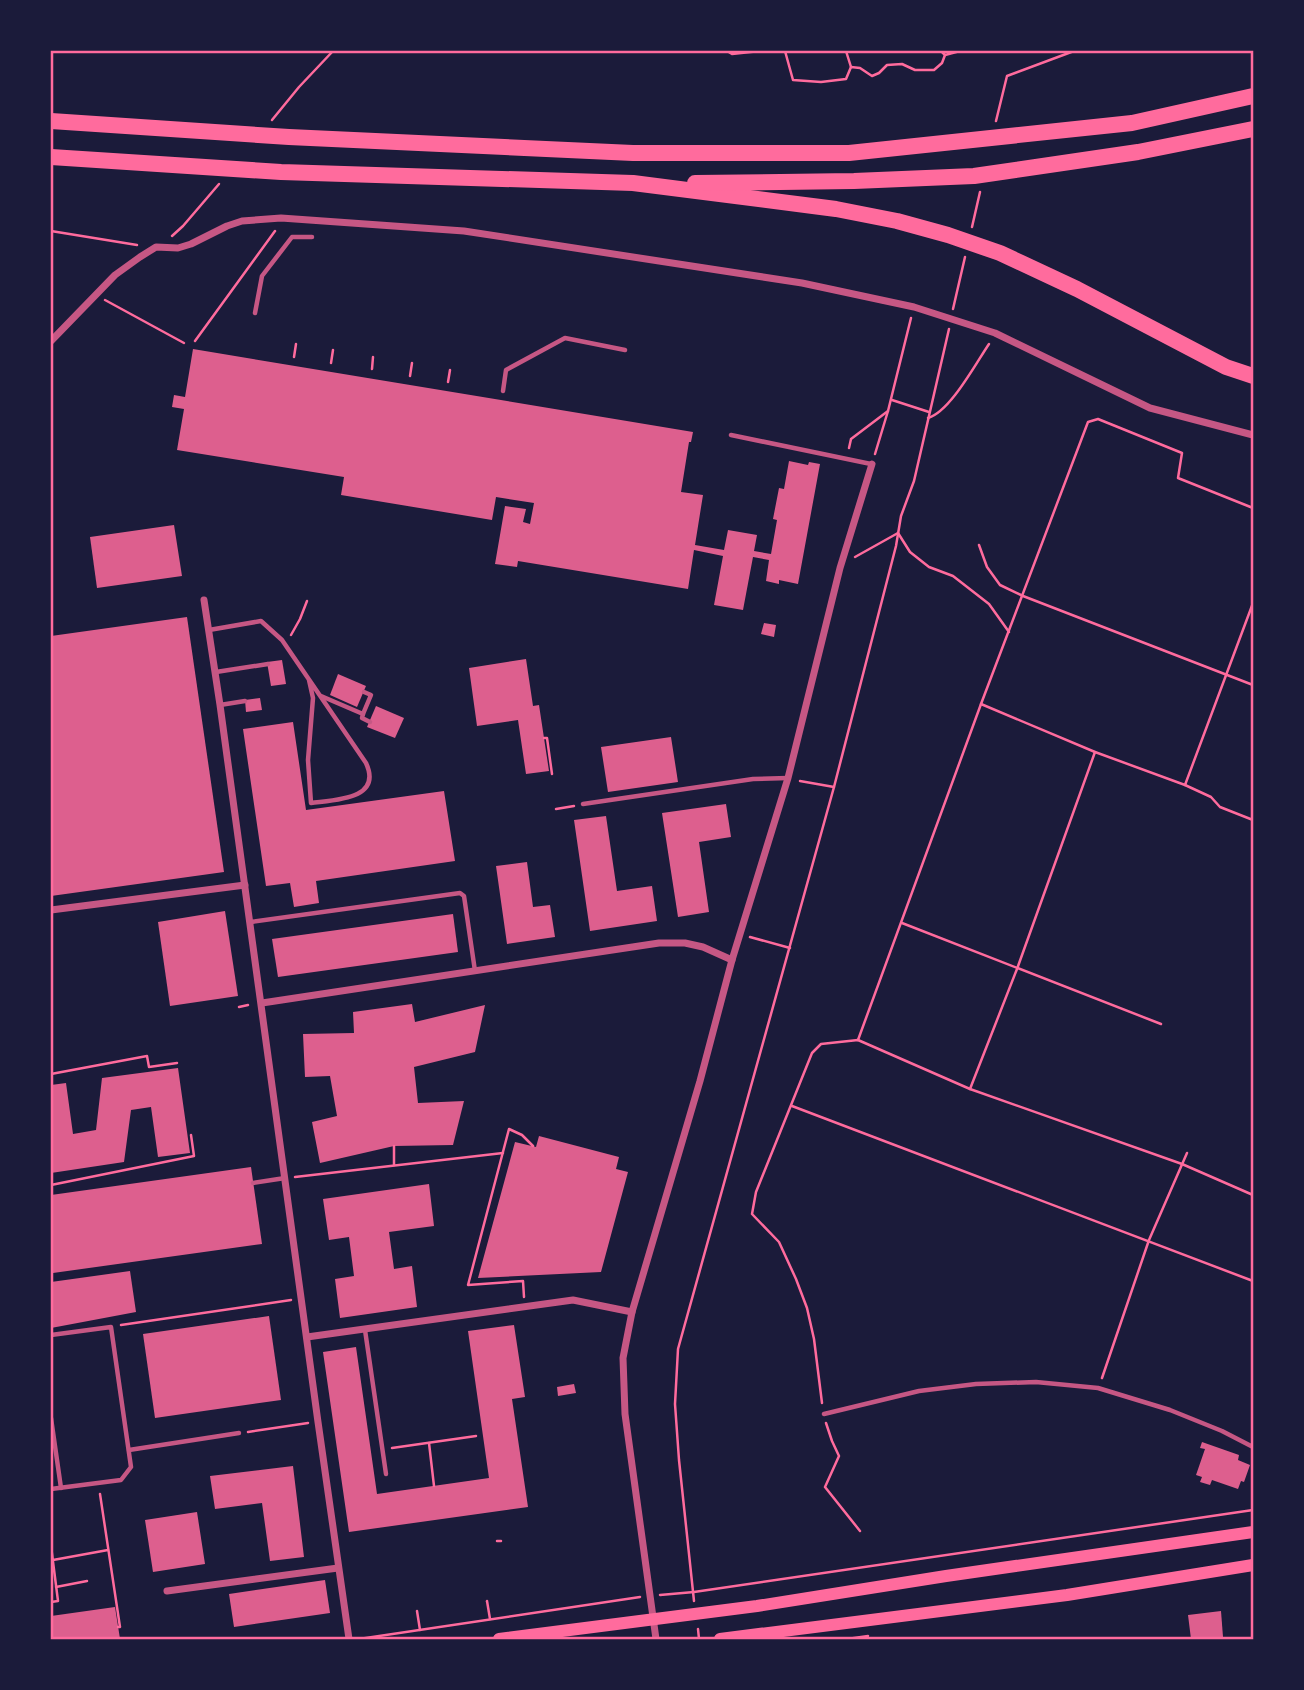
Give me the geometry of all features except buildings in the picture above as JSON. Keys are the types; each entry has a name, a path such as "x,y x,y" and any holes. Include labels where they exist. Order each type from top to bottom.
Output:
{"highway":[{"path":"51,121 289,137 633,153 849,153 1132,123 1253,96"},
{"path":"51,157 281,172 633,183 854,181 974,176 1138,152 1253,129"},
{"path":"633,183 836,209 897,221 948,236 1000,253 1077,289 1226,367 1253,376"}],"main road":[{"path":"499,1639 757,1606 1253,1532"},
{"path":"720,1639 1067,1595 1253,1565"}],"street":[{"path":"51,341 124,267 156,247 178,248 242,221 281,218 464,231 802,283 914,307 995,332 1150,408 1253,435"},
{"path":"656,1639 625,1414 623,1358 632,1312 700,1081 732,960 788,778 841,565 872,464"},
{"path":"204,600 349,1639"},
{"path":"51,910 244,885"},
{"path":"262,1003 659,943 685,943 703,947 732,960"},
{"path":"307,1337 573,1300 632,1312"},
{"path":"167,1591 338,1568"}],"lane":[{"path":"255,313 262,276 292,237 312,237"},
{"path":"503,391 506,370 565,338 625,349"},
{"path":"731,435 872,464"},
{"path":"209,630 261,621 282,640 366,763 370,772 365,789 351,798 311,803 308,760 313,698 309,680"},
{"path":"216,672 268,664"},
{"path":"364,692 372,695 362,718 370,722"},
{"path":"320,696 374,712"},
{"path":"220,705 245,701"},
{"path":"360,701 366,709"},
{"path":"583,804 752,779 788,778"},
{"path":"251,922 460,893 464,896 475,971"},
{"path":"253,1183 285,1178"},
{"path":"51,1335 111,1327 131,1467 121,1480 51,1489"},
{"path":"365,1329 386,1474"},
{"path":"824,1414 919,1391 975,1384 1036,1382 1098,1388 1170,1410 1253,1447"},
{"path":"51,1418 61,1488"},
{"path":"128,1450 239,1433"}],"path":[{"path":"299,87 333,51"},
{"path":"727,51 732,54 760,51"},
{"path":"785,51 793,80 821,82 846,79 851,67 846,51"},
{"path":"941,51 945,55"},
{"path":"945,55 960,51"},
{"path":"995,129 1007,76 1074,51"},
{"path":"851,67 860,68 872,76 887,65 902,64 915,70 934,71 945,55"},
{"path":"971,234 982,181"},
{"path":"195,341 278,226 281,218"},
{"path":"51,231 156,247"},
{"path":"952,313 967,247"},
{"path":"106,300 184,343"},
{"path":"872,464 914,307"},
{"path":"694,1592 676,1415 678,1349 834,788 901,516 914,481 949,326"},
{"path":"928,418 943,410 951,401 995,332"},
{"path":"294,357 296,344"},
{"path":"331,363 333,350"},
{"path":"372,369 373,357"},
{"path":"410,376 412,363"},
{"path":"448,382 450,370"},
{"path":"891,400 929,412"},
{"path":"846,458 851,439 888,411"},
{"path":"858,1040 1087,422 1098,419 1182,453 1178,478 1253,508"},
{"path":"841,565 898,533"},
{"path":"898,533 910,552 929,567 953,576 989,604 1009,632"},
{"path":"979,545 987,567 1000,586 1253,685"},
{"path":"282,640 292,634 307,601"},
{"path":"1185,785 1253,603"},
{"path":"981,704 1095,752 1185,785 1211,797 1220,807 1253,820"},
{"path":"544,738 547,738 552,775"},
{"path":"970,1089 1017,969 1095,752"},
{"path":"788,778 834,788"},
{"path":"556,809 583,804"},
{"path":"902,923 1161,1024"},
{"path":"740,934 790,948"},
{"path":"860,1531 825,1487 839,1457 824,1414 807,1308 779,1242 752,1214 756,1192 812,1053 821,1044 858,1040 970,1089 1182,1164 1253,1195"},
{"path":"51,1074 148,1056 149,1068 177,1063"},
{"path":"791,1105 1253,1281"},
{"path":"525,1307 523,1281 468,1285 509,1129 522,1135 533,1146"},
{"path":"51,1185 194,1156 191,1135"},
{"path":"394,1146 394,1165"},
{"path":"285,1178 503,1153"},
{"path":"1098,1388 1149,1240 1187,1153"},
{"path":"111,1327 301,1299"},
{"path":"239,1433 318,1422"},
{"path":"382,1450 475,1436"},
{"path":"429,1443 435,1486"},
{"path":"98,1484 120,1626 118,1627"},
{"path":"356,1639 1253,1510"},
{"path":"51,1546 58,1601 51,1602"},
{"path":"53,1560 108,1550"},
{"path":"56,1587 87,1581"},
{"path":"487,1601 490,1619"},
{"path":"417,1611 420,1630"}]}
